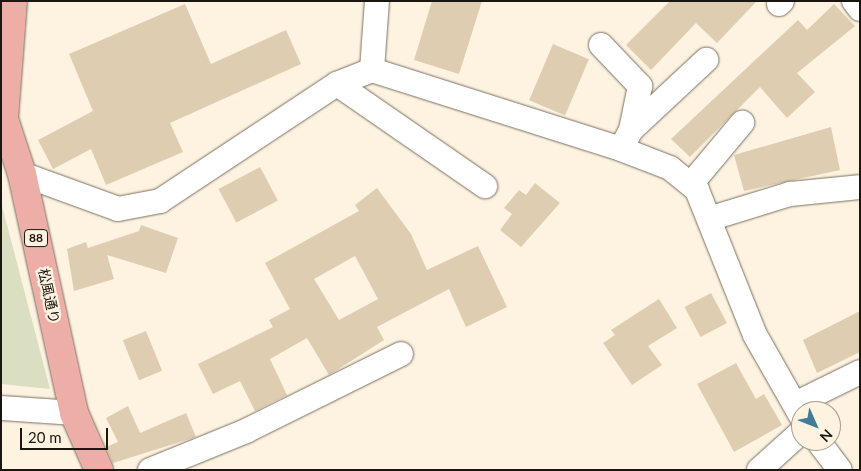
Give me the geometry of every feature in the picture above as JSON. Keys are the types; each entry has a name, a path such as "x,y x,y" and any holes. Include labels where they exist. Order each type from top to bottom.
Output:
{"main road":[{"name":"松風通り","path":"12,1 4,33 3,119 22,174 74,414 98,470"}],"street":[{"path":"372,70 378,1"},
{"path":"854,1 860,9"},
{"path":"601,45 640,86 626,140"},
{"path":"626,140 706,60"},
{"path":"22,174 118,209 160,201 337,84 372,70 626,140 691,184 712,218 754,334 793,401"},
{"path":"337,84 485,186"},
{"path":"691,184 742,123"},
{"path":"712,218 790,194 860,187"},
{"path":"150,470 246,431 401,354"},
{"path":"813,401 860,372"},
{"path":"1,408 74,414"},
{"path":"759,470 791,441"},
{"path":"826,451 840,470"}],"green space":[{"path":"1,202 50,389 1,384"}],"building":[{"path":"432,1 482,1 459,74 414,60"},
{"path":"670,1 757,1 717,43 696,23 651,70 626,45"},
{"path":"185,4 211,64 286,30 301,64 170,123 183,152 106,185 91,149 53,169 38,140 93,111 69,54"},
{"path":"834,4 855,26 797,73 815,92 787,118 760,87 690,157 671,139 798,20 807,30"},
{"path":"553,44 589,59 565,115 529,100"},
{"path":"831,127 840,170 744,191 734,155"},
{"path":"260,167 278,201 236,223 219,189"},
{"path":"535,183 560,203 521,247 500,230 512,214 504,208 519,190 526,195"},
{"path":"377,188 411,234 427,270 478,246 507,307 466,327 449,289 377,327 384,340 329,375 307,338 270,359 287,395 255,411 240,381 213,394 198,364 273,327 269,320 290,309 265,263 359,211 355,205","holes":["355,256 378,299 339,320 314,279"]},
{"path":"141,225 178,238 166,273 107,255 114,279 74,291 67,249 86,242 88,248 139,231"},
{"path":"711,293 727,323 700,337 685,307"},
{"path":"659,299 677,328 648,346 662,365 632,385 603,343 615,335 611,330"},
{"path":"860,311 860,352 817,373 803,340"},
{"path":"146,331 162,371 139,380 123,340"},
{"path":"736,363 756,399 764,394 782,425 734,452 697,384"},
{"path":"128,406 140,433 186,413 196,437 113,463 106,447 118,442 106,418"}]}
